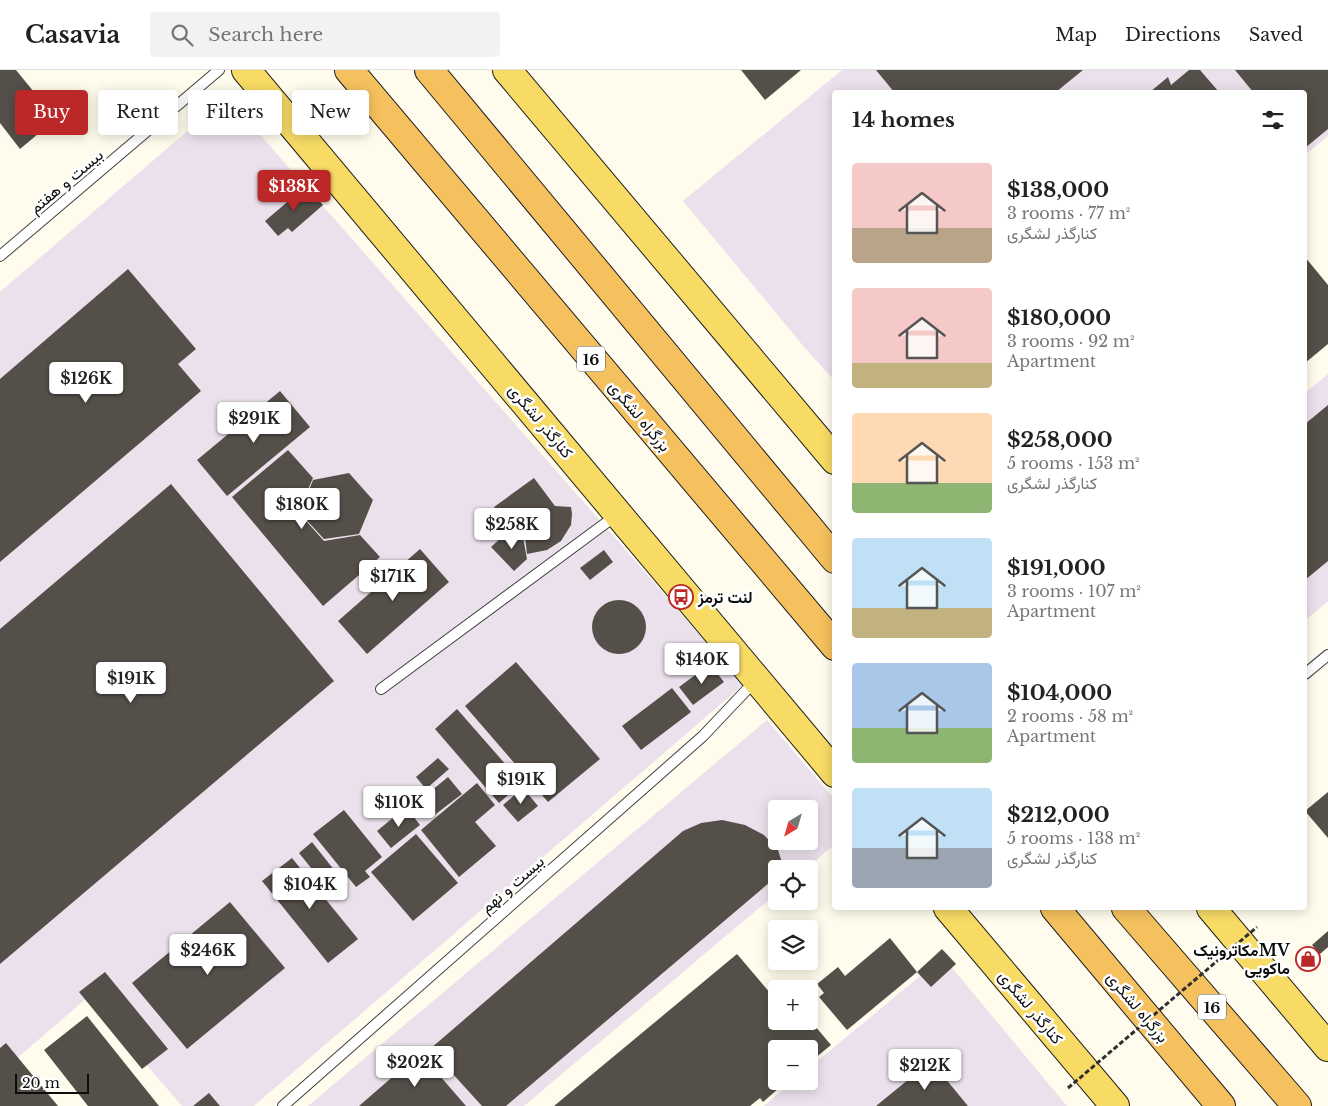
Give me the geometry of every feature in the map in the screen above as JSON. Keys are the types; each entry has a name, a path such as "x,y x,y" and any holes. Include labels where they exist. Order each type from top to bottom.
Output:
{"highway":[{"name":"بزرگراه لشگری","path":"349,70 832,642"},
{"path":"429,70 832,556"},
{"name":"بزرگراه لشگری","path":"1057,910 1221,1106"},
{"name":"16","path":"1128,910 1297,1106"}],"main road":[{"name":"کنارگذر لشگری","path":"246,70 832,769"},
{"path":"507,70 832,456"},
{"name":"کنارگذر لشگری","path":"950,910 1115,1106"},
{"path":"1213,910 1328,1047"}],"lane":[{"name":"بیست و هفتم","path":"0,256 219,70"},
{"path":"381,689 618,514"},
{"path":"1307,672 1328,655"},
{"name":"بیست و نهم","path":"284,1106 703,736 757,680"}],"path":[{"path":"1068,1088 1257,927"}],"shaded area":[{"path":"842,70 1328,70 1328,136 1307,153 1307,90 832,90 832,378 804,347 683,201"},
{"path":"188,131 188,135 260,135 743,685 254,1106 182,1106 88,997 0,1073 0,292"},
{"path":"1328,374 1328,601 1307,619 1307,391"},
{"path":"767,720 832,796 832,847 816,860 768,860 768,901 524,1106 308,1106"},
{"path":"943,957 1067,1106 764,1106 783,1090 818,1090 818,1061"}],"building":[{"path":"0,70 16,70 32,90 15,90 15,135 37,135 20,149 0,123"},
{"path":"741,70 801,70 765,100"},
{"path":"876,70 1083,70 1058,90 892,90"},
{"path":"1189,70 1200,70 1217,90 1152,90 1168,77 1171,85"},
{"path":"1235,70 1328,70 1328,129 1307,146 1307,90 1251,90"},
{"path":"306,186 323,205 292,232 288,228 278,236 265,221"},
{"path":"1307,259 1328,285 1328,344 1307,361"},
{"path":"128,269 196,349 178,364 201,391 0,562 0,379"},
{"path":"280,391 310,427 227,496 197,460"},
{"path":"1328,405 1328,561 1307,578 1307,422"},
{"path":"288,450 313,478 298,512 324,541 360,535 380,557 323,606 232,497"},
{"path":"349,473 373,500 359,534 324,539 300,513 313,480"},
{"path":"534,478 555,506 571,507 571,525 561,541 547,550 527,554 525,536 517,528 507,536 497,527 508,520 494,507"},
{"path":"171,484 334,681 0,964 0,629"},
{"path":"517,530 523,537 527,559 514,571 491,547 502,537 506,539"},
{"path":"420,549 449,582 367,654 338,621"},
{"path":"604,550 613,562 590,580 580,568"},
{"path":"619,600 629,602 638,608 644,617 646,627 644,637 638,646 629,652 619,654 609,652 600,646 594,637 592,627 594,617 600,608 609,602"},
{"path":"516,662 600,759 548,802 465,706"},
{"path":"710,664 724,682 693,705 679,687"},
{"path":"672,688 691,712 641,750 622,726"},
{"path":"457,709 522,783 499,803 435,729"},
{"path":"438,758 449,769 426,789 416,777"},
{"path":"448,777 462,794 432,817 419,801"},
{"path":"477,783 495,805 475,822 496,846 459,877 421,830"},
{"path":"404,786 414,798 391,818 380,806"},
{"path":"523,788 538,806 518,822 503,805"},
{"path":"1328,792 1328,838 1307,813 1307,809"},
{"path":"406,807 420,825 391,848 377,831"},
{"path":"344,810 382,857 365,871 370,877 356,887 313,834"},
{"path":"722,820 745,825 764,835 768,839 768,850 778,850 781,860 768,860 768,884 506,1106 482,1106 430,1049 683,831 701,823"},
{"path":"416,834 458,883 413,921 371,872"},
{"path":"312,842 346,885 333,895 299,853"},
{"path":"292,858 358,939 328,963 262,881"},
{"path":"230,902 285,968 187,1049 132,983"},
{"path":"1328,931 1328,947 1320,954 1312,945"},
{"path":"890,938 917,972 847,1030 819,997 824,993 818,985 818,983 838,967 845,976"},
{"path":"942,949 956,964 931,987 917,972"},
{"path":"737,954 768,991 768,1030 818,1030 831,1045 818,1056 818,1040 768,1040 768,1090 777,1090 763,1102 760,1098 750,1106 554,1106"},
{"path":"105,972 168,1049 142,1069 79,992"},
{"path":"87,1016 159,1106 88,1106 44,1050"},
{"path":"6,1043 58,1106 0,1106 0,1048"},
{"path":"420,1053 466,1106 359,1106"},
{"path":"931,1061 968,1106 876,1106"},
{"path":"209,1093 220,1106 193,1106"}],"place":[{"name":"لنت ترمز","path":"681,597"},
{"name":"مکاترونیکMV ماکویی","path":"1308,959"}]}
